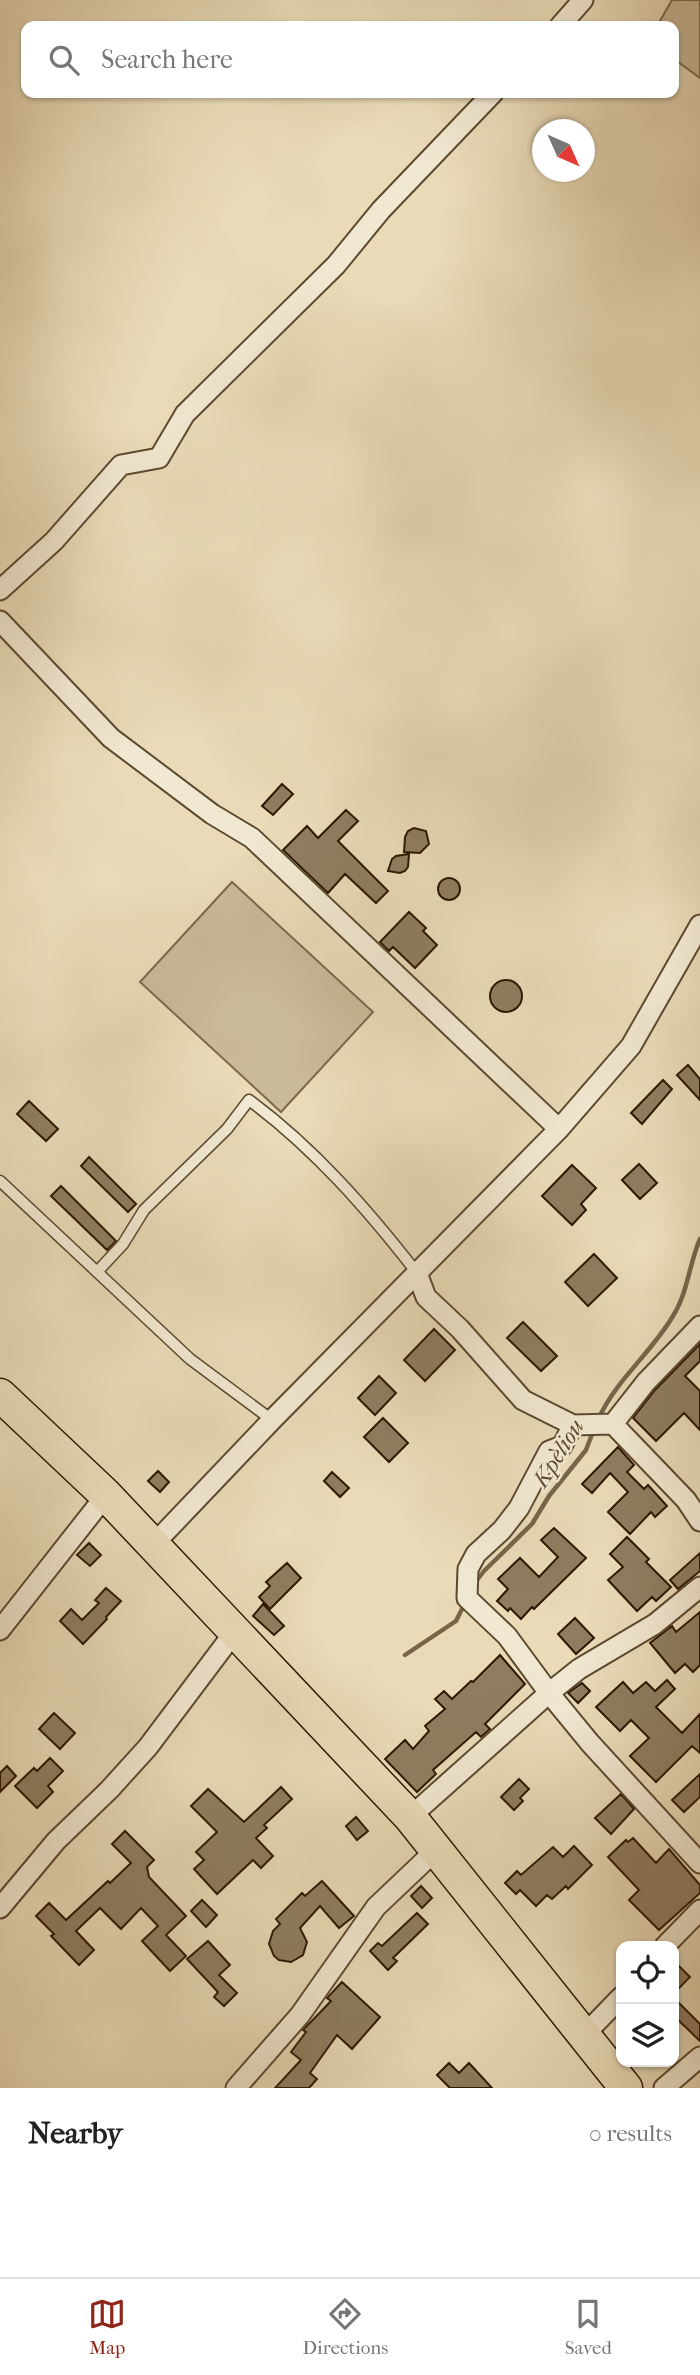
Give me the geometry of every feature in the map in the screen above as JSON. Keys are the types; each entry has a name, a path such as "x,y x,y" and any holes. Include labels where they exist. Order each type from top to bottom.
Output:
{"highway":[{"path":"0,1395 106,1495 410,1817 626,2088"}],"street":[{"path":"564,21 583,0"},
{"path":"0,590 54,541 121,464 159,458 185,415 335,265 381,210 488,98"},
{"path":"0,621 111,738 212,814 252,838 559,1129"},
{"path":"152,1546 272,1420 559,1129 631,1046 700,925"},
{"path":"417,1273 426,1297 460,1329 523,1400 579,1425 609,1424 700,1326"},
{"path":"609,1424 685,1500 700,1521"},
{"path":"579,1425 562,1446 549,1451 519,1508 502,1530 476,1554 468,1569 467,1598 508,1636 549,1693 590,1743 700,1863"},
{"path":"0,1630 106,1495"},
{"path":"410,1817 579,1669 655,1624 700,1587"},
{"path":"0,1908 56,1841 109,1790 148,1747 236,1630"},
{"path":"236,2088 300,2015 376,1908 436,1850"},
{"path":"671,1941 700,1910"},
{"path":"585,2034 616,2002"},
{"path":"664,2088 700,2057"}],"lane":[{"path":"97,1272 123,1244 144,1210 173,1185 227,1129 249,1100 272,1117 357,1199 417,1273"},
{"path":"0,1181 190,1359 272,1420"}],"shaded area":[{"path":"672,0 700,0 700,78 679,63 679,21 660,21"},
{"path":"232,882 373,1012 281,1112 140,982"}],"building":[{"path":"282,784 293,794 273,815 262,806"},
{"path":"346,810 358,821 338,841 388,891 376,903 345,874 328,893 283,850 307,826 318,838"},
{"path":"414,828 426,831 429,844 420,853 404,852 405,837 408,831"},
{"path":"409,854 405,871 388,871 392,859"},
{"path":"449,878 457,881 460,889 457,897 449,900 441,897 438,889 441,881"},
{"path":"409,912 426,928 423,931 437,945 415,968 393,947 389,951 380,942"},
{"path":"506,980 518,984 522,996 518,1008 506,1012 494,1008 490,996 494,984"},
{"path":"688,1065 700,1079 700,1100 677,1075"},
{"path":"663,1080 672,1089 642,1124 631,1113"},
{"path":"29,1101 58,1129 46,1141 17,1114"},
{"path":"89,1157 136,1204 128,1212 81,1166"},
{"path":"639,1164 657,1183 640,1199 622,1180"},
{"path":"572,1165 596,1188 581,1204 586,1210 572,1225 542,1196"},
{"path":"61,1186 116,1241 107,1250 51,1196"},
{"path":"594,1254 617,1278 588,1306 565,1282"},
{"path":"523,1322 557,1356 541,1371 507,1338"},
{"path":"434,1329 455,1350 425,1381 404,1360"},
{"path":"700,1344 700,1361 685,1376 700,1391 700,1430 684,1413 656,1441 633,1418 655,1390"},
{"path":"379,1376 396,1393 375,1415 358,1398"},
{"path":"383,1418 408,1443 389,1462 364,1437"},
{"path":"618,1447 634,1465 627,1472 644,1489 648,1485 667,1506 655,1517 651,1512 630,1534 608,1512 628,1492 610,1473 592,1493 582,1484"},
{"path":"158,1471 169,1482 160,1492 148,1481"},
{"path":"332,1472 349,1488 340,1497 324,1481"},
{"path":"554,1528 586,1558 521,1619 510,1608 508,1611 497,1601 508,1589 498,1579 520,1558 539,1577 558,1557 541,1540"},
{"path":"627,1537 649,1559 646,1562 671,1587 656,1601 652,1597 637,1611 608,1580 623,1567 610,1554"},
{"path":"89,1543 101,1555 90,1566 77,1555"},
{"path":"700,1553 700,1571 678,1589 670,1580"},
{"path":"287,1563 301,1578 270,1609 259,1597 270,1586 266,1582"},
{"path":"106,1588 121,1601 83,1644 60,1621 71,1609 82,1620 99,1603 95,1600"},
{"path":"263,1604 284,1626 274,1635 253,1616"},
{"path":"700,1612 700,1665 693,1672 685,1664 675,1673 650,1643 672,1626 676,1632"},
{"path":"575,1618 594,1638 576,1654 558,1634"},
{"path":"500,1655 525,1684 485,1724 490,1729 481,1737 476,1732 433,1770 436,1774 417,1792 385,1759 405,1740 413,1749 429,1731 425,1726 445,1709 435,1699 444,1691 452,1699"},
{"path":"667,1680 675,1689 656,1707 682,1733 700,1714 700,1753 692,1746 656,1782 630,1756 649,1738 631,1720 620,1731 596,1707 623,1682 633,1693 646,1682 655,1691"},
{"path":"582,1683 590,1691 578,1703 568,1693"},
{"path":"54,1713 75,1733 60,1749 39,1729"},
{"path":"50,1758 63,1771 48,1786 53,1792 37,1808 15,1786 34,1768 37,1771"},
{"path":"7,1766 16,1776 0,1792 0,1773"},
{"path":"700,1774 700,1797 684,1812 672,1800"},
{"path":"519,1779 529,1789 514,1810 501,1797"},
{"path":"281,1787 292,1799 264,1825 267,1828 256,1838 273,1856 261,1868 253,1860 217,1894 194,1869 204,1860 196,1852 217,1832 191,1806 208,1789 244,1822"},
{"path":"621,1794 634,1809 611,1834 595,1818"},
{"path":"356,1817 368,1831 357,1840 346,1826"},
{"path":"125,1831 154,1860 147,1867 149,1877 186,1916 166,1935 186,1956 170,1971 142,1941 158,1926 141,1908 121,1929 100,1908 76,1931 94,1950 79,1965 36,1916 49,1903 66,1920 131,1863 112,1844"},
{"path":"633,1838 656,1863 669,1849 700,1885 700,1893 659,1930 629,1900 639,1890 608,1857 626,1840 628,1842"},
{"path":"574,1846 592,1865 568,1889 566,1886 552,1899 547,1895 536,1906 520,1890 516,1894 505,1883 517,1871 521,1875 553,1847 563,1857"},
{"path":"322,1881 354,1916 339,1928 320,1906 300,1928 307,1942 303,1955 291,1962 279,1960 274,1956 269,1944 273,1931 280,1924 276,1919 302,1893 305,1896"},
{"path":"421,1886 432,1898 422,1908 411,1896"},
{"path":"202,1900 217,1915 206,1927 191,1911"},
{"path":"417,1913 428,1924 393,1958 397,1961 388,1970 370,1951 378,1943 382,1946"},
{"path":"208,1941 230,1965 219,1975 237,1993 224,2006 214,1997 218,1992 187,1959"},
{"path":"679,1966 690,1977 679,1988"},
{"path":"342,1982 380,2017 352,2049 337,2035 310,2073 317,2079 309,2088 275,2088 301,2060 291,2052 306,2032 303,2030 331,2001 327,1998"},
{"path":"679,2003 700,2024 700,2041 679,2021"},
{"path":"449,2063 459,2073 469,2063 492,2088 450,2088 437,2075"}],"waterway":[{"name":"Kpèliou","path":"599,1418 615,1391 673,1316 682,1297 700,1239"},
{"name":"Kpèliou","path":"474,1584 532,1524 549,1496 586,1450 594,1429"},
{"name":"Kpèliou","path":"405,1655 456,1621 464,1605"}]}
